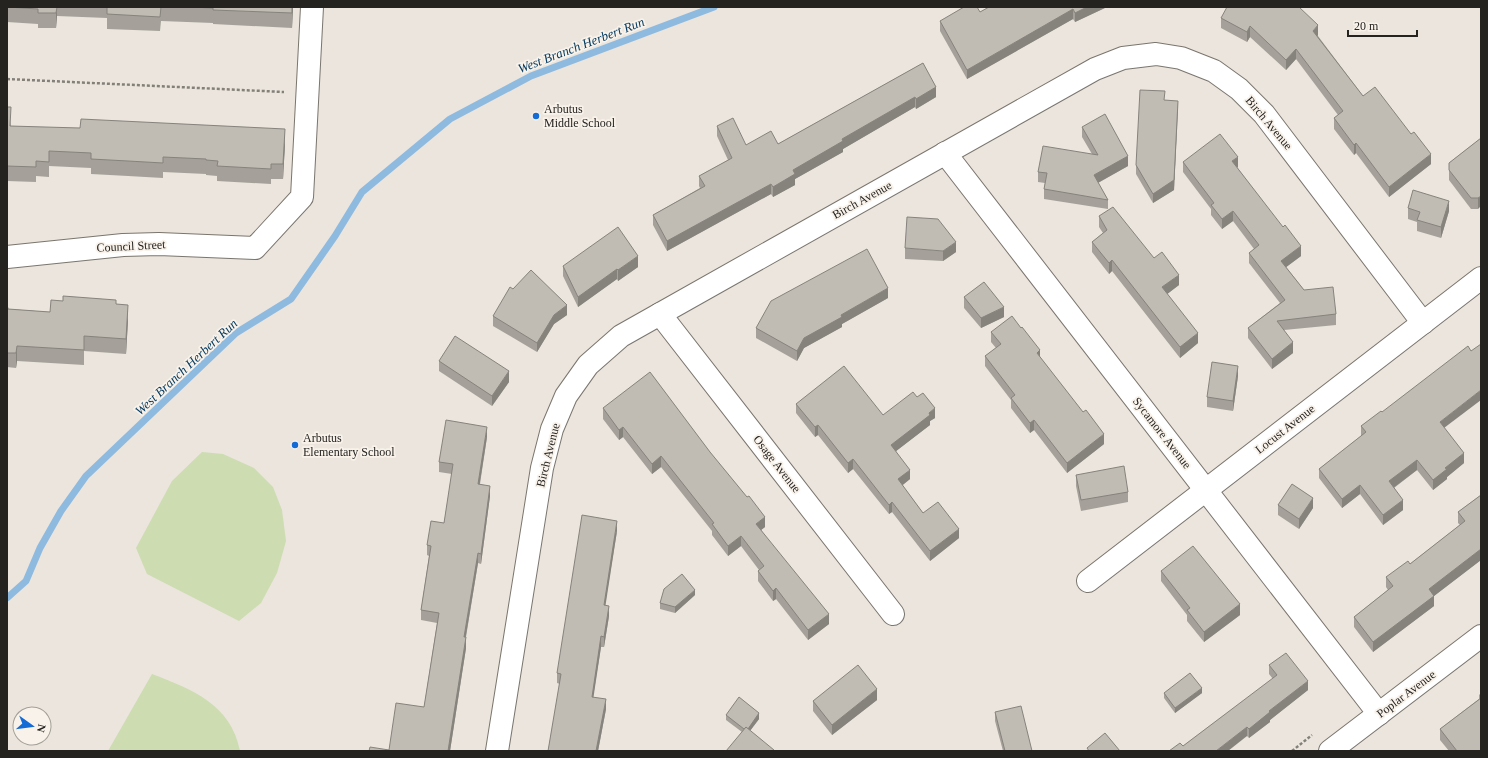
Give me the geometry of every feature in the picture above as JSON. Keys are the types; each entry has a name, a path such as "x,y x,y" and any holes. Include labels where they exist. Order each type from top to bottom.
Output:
{"street":[{"path":"308,93 312,7"},
{"name":"Birch Avenue","path":"497,751 542,468 552,429 566,396 588,365 622,336 1095,69 1124,58 1156,54 1181,58 1214,71 1239,89 1264,114 1422,324"},
{"name":"Council Street","path":"7,257 130,244 255,248 302,197 308,93"},
{"name":"Sycamore Avenue","path":"945,153 1379,714"},
{"name":"Locust Avenue","path":"1088,581 1481,278"},
{"name":"Osage Avenue","path":"660,314 893,614"},
{"name":"Poplar Avenue","path":"1330,751 1481,636"}],"path":[{"path":"7,79 308,93"}],"green space":[{"path":"202,452 223,454 254,468 273,487 282,510 286,541 277,573 261,603 239,621 147,574 136,548 172,481"},
{"path":"152,674 181,686 207,700 228,721 235,735 240,751 108,751"}],"building":[{"path":"7,7 57,7 56,13 38,13 38,9"},
{"path":"107,7 161,7 160,17 107,14"},
{"path":"190,7 292,7 292,13 213,10 213,8"},
{"path":"964,7 977,7 980,12 989,7 1087,7 1075,13 1073,9 967,70 940,21"},
{"path":"1227,7 1299,7 1318,25 1313,31 1363,96 1375,87 1411,134 1414,132 1431,154 1389,187 1356,143 1354,145 1334,118 1343,111 1296,49 1286,60 1250,26 1247,32 1221,18"},
{"path":"923,63 936,87 916,99 915,97 842,139 843,141 793,170 795,174 773,187 771,184 667,241 653,215 705,186 699,176 732,158 717,126 733,118 746,145 771,131 778,144"},
{"path":"1140,90 1165,91 1164,100 1178,101 1174,180 1153,194 1136,165"},
{"path":"7,107 11,107 10,126 80,128 81,119 285,129 283,164 271,164 271,169 217,166 218,161 206,159 163,157 163,163 91,159 91,153 49,151 49,162 36,161 36,167 7,166"},
{"path":"1105,114 1128,156 1094,175 1108,200 1044,189 1047,173 1038,172 1043,146 1098,155 1082,127"},
{"path":"1220,134 1238,157 1232,161 1283,227 1285,225 1301,246 1281,261 1304,290 1333,287 1336,314 1277,321 1293,342 1272,359 1248,328 1285,300 1249,253 1259,245 1233,211 1222,219 1211,205 1214,203 1183,162"},
{"path":"1481,138 1481,196 1478,198 1471,198 1449,170 1449,163"},
{"path":"1413,190 1449,201 1441,227 1417,220 1420,212 1408,208"},
{"path":"1113,207 1154,258 1162,252 1179,275 1162,287 1198,333 1180,347 1112,260 1109,263 1092,242 1107,230 1099,216"},
{"path":"907,217 938,219 956,242 943,251 905,248"},
{"path":"618,227 638,256 578,297 563,266"},
{"path":"867,249 888,288 841,315 842,317 804,338 797,351 756,328 771,301"},
{"path":"531,270 567,305 554,315 537,343 493,316 510,287 513,289"},
{"path":"984,282 1004,307 981,318 964,297"},
{"path":"63,296 116,300 116,304 128,305 126,339 84,336 84,350 17,346 16,353 7,353 7,304 8,309 50,312 51,300 63,301"},
{"path":"1012,316 1040,350 1037,353 1083,412 1086,410 1104,434 1067,463 1034,420 1030,423 1011,398 1015,395 985,356 1001,344 991,332"},
{"path":"455,336 509,371 492,396 439,361"},
{"path":"1481,344 1481,390 1440,422 1464,453 1433,480 1417,460 1389,481 1403,500 1383,515 1360,485 1342,499 1319,469 1366,432 1361,426 1381,411 1382,412 1468,346 1471,351"},
{"path":"1212,362 1238,366 1233,401 1207,397"},
{"path":"844,366 883,415 913,392 917,397 923,393 935,408 929,413 930,415 891,445 910,470 898,479 923,513 938,502 959,529 930,551 892,502 889,505 853,459 848,463 818,425 815,427 796,404"},
{"path":"650,372 710,452 747,497 749,496 765,517 756,524 829,614 808,630 776,588 773,591 758,571 764,566 741,536 728,546 712,524 714,523 661,456 652,464 623,427 619,430 603,408"},
{"path":"446,420 487,427 478,484 490,486 481,554 478,553 464,637 466,637 448,751 369,751 370,747 389,750 396,703 424,707 439,613 421,610 431,546 427,545 431,521 444,523 453,464 439,462"},
{"path":"1124,466 1128,492 1081,500 1076,475"},
{"path":"1292,484 1313,498 1299,519 1278,505"},
{"path":"1481,495 1481,549 1429,589 1434,596 1373,642 1354,617 1393,586 1386,577 1408,561 1410,564 1465,521 1458,512"},
{"path":"582,515 617,521 604,605 609,606 604,637 601,636 592,697 606,699 596,751 548,751 561,674 557,673"},
{"path":"1193,546 1240,604 1204,632 1187,610 1190,608 1161,571"},
{"path":"682,574 695,590 675,607 660,603 664,589"},
{"path":"1286,653 1308,681 1269,711 1270,712 1249,729 1247,727 1216,751 1169,751 1180,743 1183,746 1277,675 1269,665"},
{"path":"858,665 877,689 832,725 813,701"},
{"path":"1190,673 1202,688 1175,708 1164,693"},
{"path":"739,697 759,713 748,729 746,727 744,729 726,715"},
{"path":"1481,698 1481,751 1457,751 1440,729"},
{"path":"1021,706 1032,751 1005,751 995,712"},
{"path":"746,727 774,750 726,751"},
{"path":"1105,733 1120,751 1089,751 1087,748"}],"waterway":[{"name":"West Branch Herbert Run","path":"7,598 26,581 40,548 61,511 86,476 236,333 291,299 335,236 362,192 450,119 531,76 714,7"}],"place":[{"name":"Arbutus Middle School","path":"536,116"},
{"name":"Arbutus Elementary School","path":"295,445"}]}
